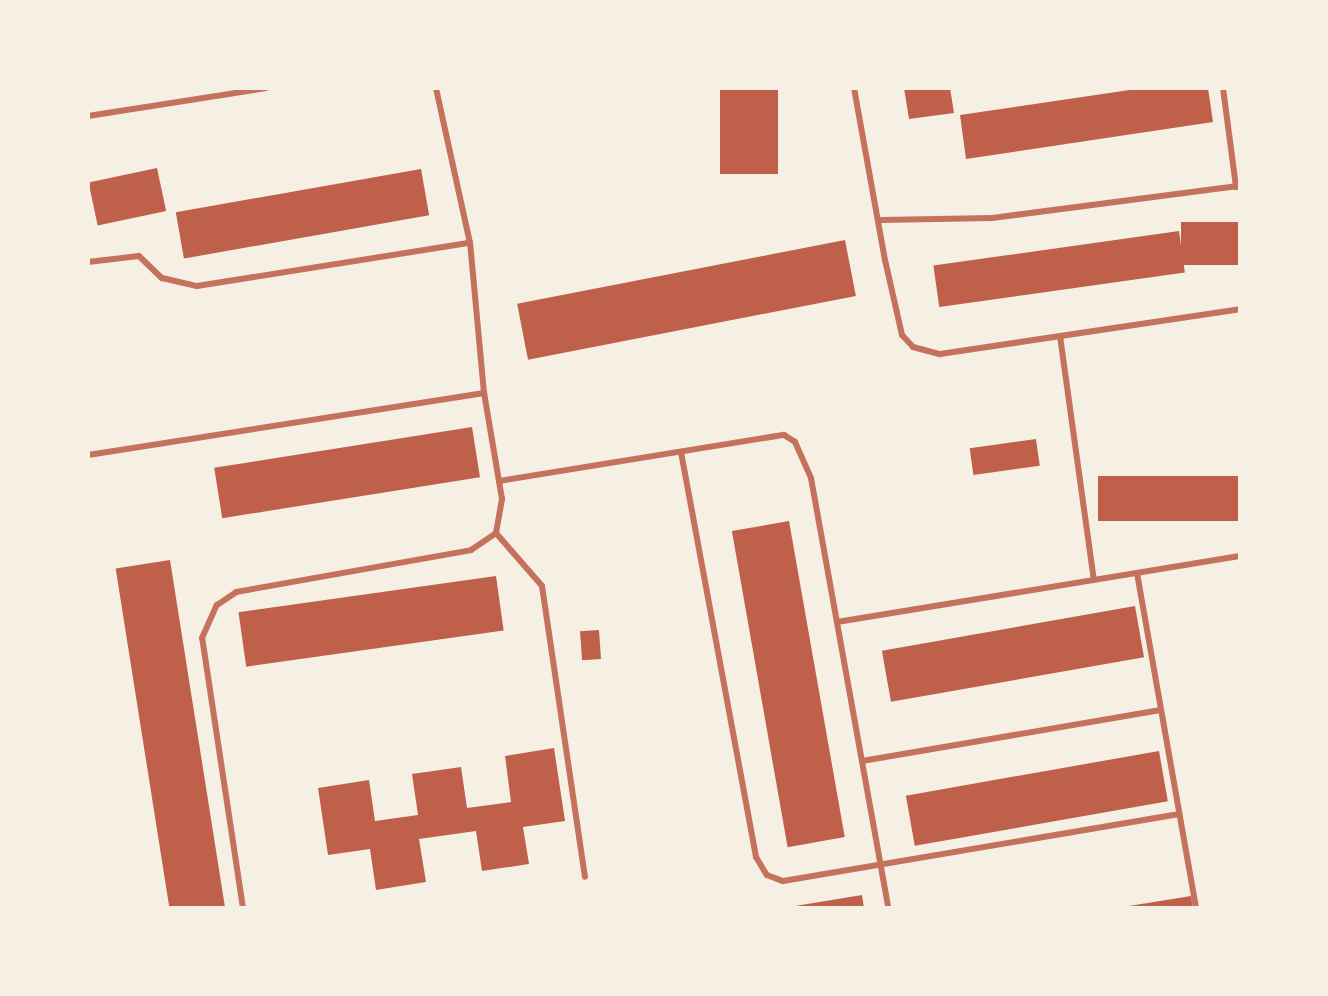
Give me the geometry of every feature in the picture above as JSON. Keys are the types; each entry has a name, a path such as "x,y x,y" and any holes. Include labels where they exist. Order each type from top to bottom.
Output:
{"lane":[{"path":"88,116 266,88"},
{"path":"436,88 470,243 484,393 499,481 496,533 542,586 585,877"},
{"path":"854,88 902,335 913,347 940,354 1240,309"},
{"path":"881,220 992,218 1238,186 1223,88"},
{"path":"88,262 139,256 162,278 197,286 470,243"},
{"path":"1060,336 1094,580"},
{"path":"88,455 484,393"},
{"path":"499,481 784,435 795,442 806,458 888,908"},
{"path":"681,452 756,857 767,875 783,881 1179,814"},
{"path":"243,908 202,638 217,605 236,592 471,550 496,533"},
{"path":"837,622 1240,556"},
{"path":"1137,573 1196,908"},
{"path":"862,761 1161,710"}],"building":[{"path":"720,88 778,88 778,174 720,174"},
{"path":"904,88 950,88 954,113 909,119"},
{"path":"1143,88 1208,88 1213,122 966,159 960,115"},
{"path":"157,168 166,211 98,226 89,183"},
{"path":"421,169 429,215 184,259 176,212"},
{"path":"1181,222 1240,222 1240,265 1181,265"},
{"path":"1179,231 1185,273 939,307 933,266"},
{"path":"845,240 856,296 528,360 517,304"},
{"path":"472,427 480,477 222,518 214,468"},
{"path":"1036,439 1040,466 973,475 970,448"},
{"path":"1098,476 1240,476 1240,521 1098,521"},
{"path":"789,521 845,837 788,847 732,531"},
{"path":"170,560 225,908 169,908 116,569"},
{"path":"496,576 504,630 246,667 239,612"},
{"path":"1135,606 1144,657 891,702 882,651"},
{"path":"599,630 601,659 582,660 580,631"},
{"path":"554,748 565,821 523,827 529,864 482,871 476,831 419,839 426,882 376,890 370,849 328,855 318,788 369,780 375,821 418,815 412,774 461,767 467,808 511,802 505,756"},
{"path":"1159,751 1168,801 915,846 906,796"},
{"path":"862,895 864,908 795,908 795,906"},
{"path":"1191,896 1193,908 1129,908 1129,906"}]}
